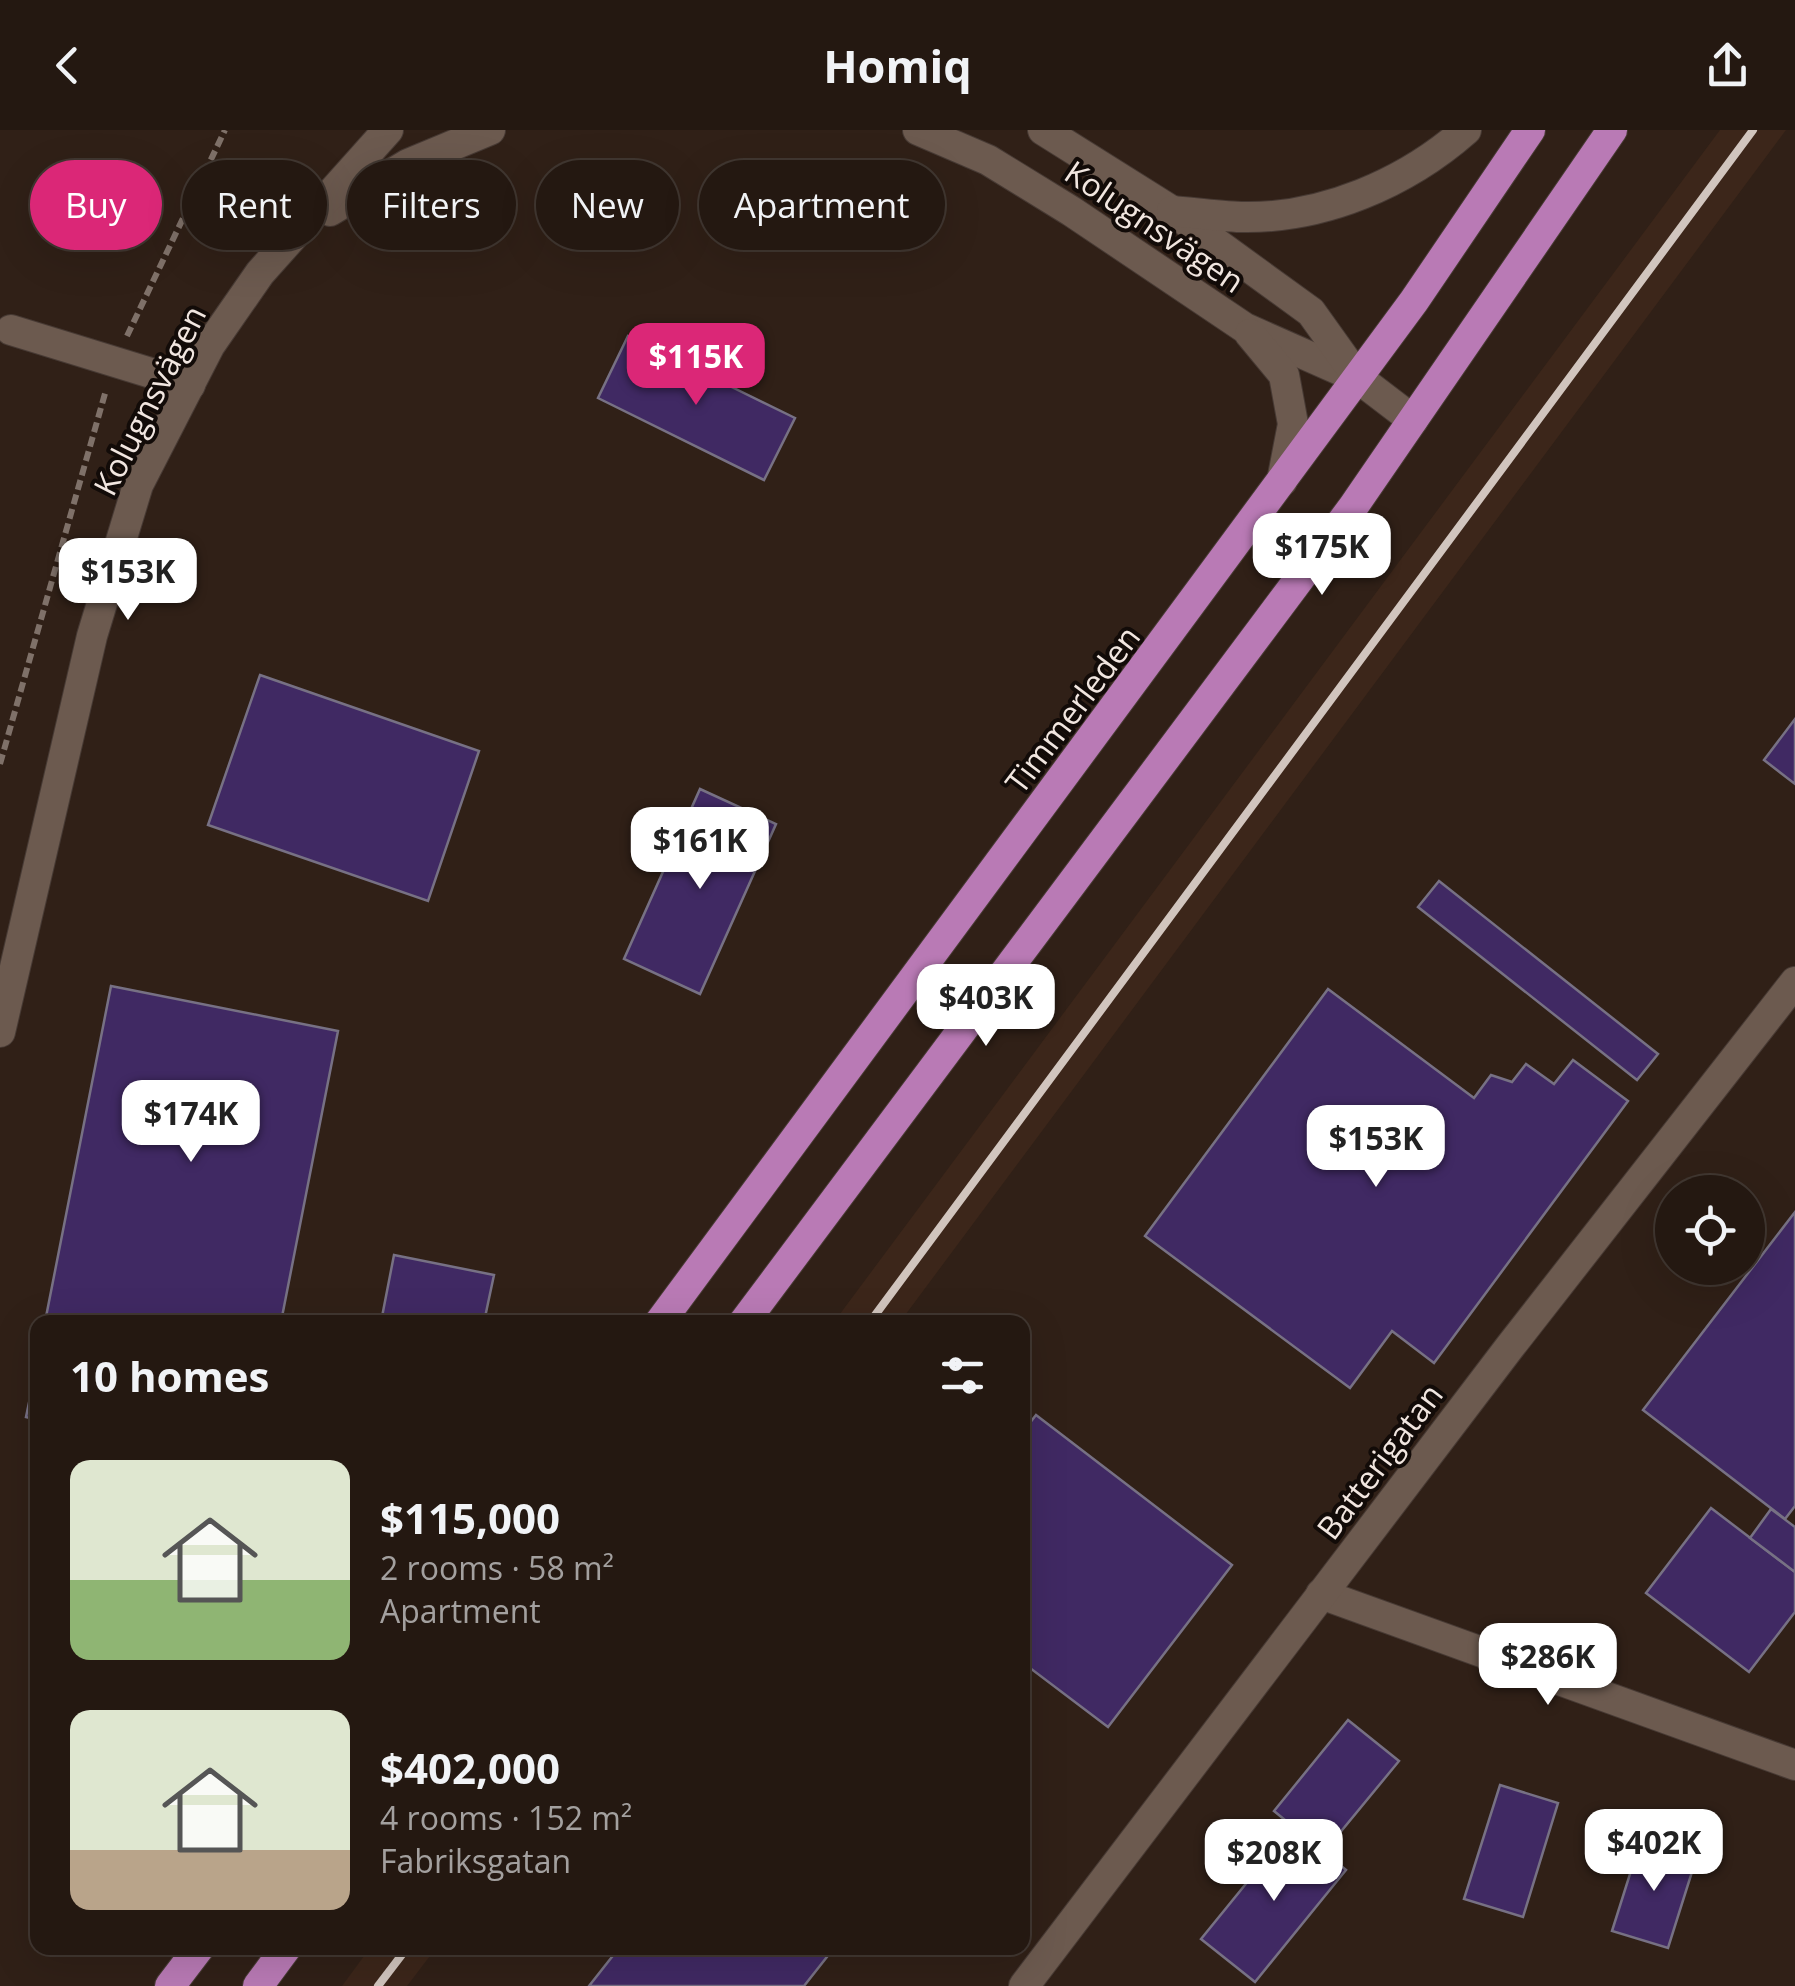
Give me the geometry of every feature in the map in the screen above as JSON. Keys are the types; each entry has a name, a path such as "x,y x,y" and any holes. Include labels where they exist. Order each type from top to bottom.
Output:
{"main road":[{"name":"Timmerleden","path":"665,1315 1414,302 1530,130"},
{"path":"749,1315 1353,506 1612,130"},
{"path":"170,1986 193,1955"},
{"path":"258,1986 281,1955"}],"street":[{"name":"Kolugnsvägen","path":"327,200 388,130"},
{"name":"Kolugnsvägen","path":"327,213 408,164 490,130"},
{"name":"Kolugnsvägen","path":"918,130 1005,170 1245,328 1358,378 1412,420"},
{"name":"Kolugnsvägen","path":"1043,130 1172,211 1311,312 1358,378"},
{"name":"Kolugnsvägen","path":"1172,211 1244,217 1300,212 1346,200 1434,158 1466,130"},
{"name":"Kolugnsvägen","path":"0,1032 98,618 138,485 210,345 260,273 281,250"},
{"name":"Kolugnsvägen","path":"1245,328 1284,375 1293,424 1282,481"},
{"path":"11,330 190,384"},
{"name":"Batterigatan","path":"1024,1986 1321,1594 1795,982"},
{"path":"1321,1594 1795,1765"}],"path":[{"path":"0,764 117,361 225,130"}],"shaded area":[{"path":"1720,130 1786,130 905,1315 839,1315"},
{"path":"365,1955 431,1955 407,1986 342,1986"}],"building":[{"path":"628,336 795,418 764,480 598,398"},
{"path":"260,675 479,751 428,901 208,825"},
{"path":"1795,719 1795,784 1764,760"},
{"path":"700,789 776,824 700,994 624,959"},
{"path":"1439,881 1658,1054 1637,1080 1418,907"},
{"path":"111,986 338,1031 282,1315 46,1315"},
{"path":"1328,989 1474,1098 1491,1075 1512,1082 1526,1064 1554,1084 1573,1060 1628,1101 1434,1363 1392,1331 1350,1388 1145,1236"},
{"path":"1795,1212 1795,1506 1785,1519 1643,1410 1739,1285 1765,1285 1765,1251"},
{"path":"394,1255 494,1275 485,1315 382,1315"},
{"path":"1036,1415 1232,1565 1108,1727 1030,1668 1030,1423"},
{"path":"1711,1508 1795,1572 1795,1612 1749,1672 1646,1593"},
{"path":"1771,1509 1795,1527 1795,1572 1750,1538"},
{"path":"1348,1720 1399,1761 1324,1852 1274,1811"},
{"path":"1500,1785 1558,1803 1523,1917 1464,1899"},
{"path":"1293,1826 1346,1870 1255,1982 1201,1939"},
{"path":"1641,1839 1697,1856 1668,1948 1612,1931"},
{"path":"613,1955 828,1955 804,1986 589,1986"}],"railway":[{"path":"875,1315 1753,130"},
{"path":"378,1986 402,1955"}]}
